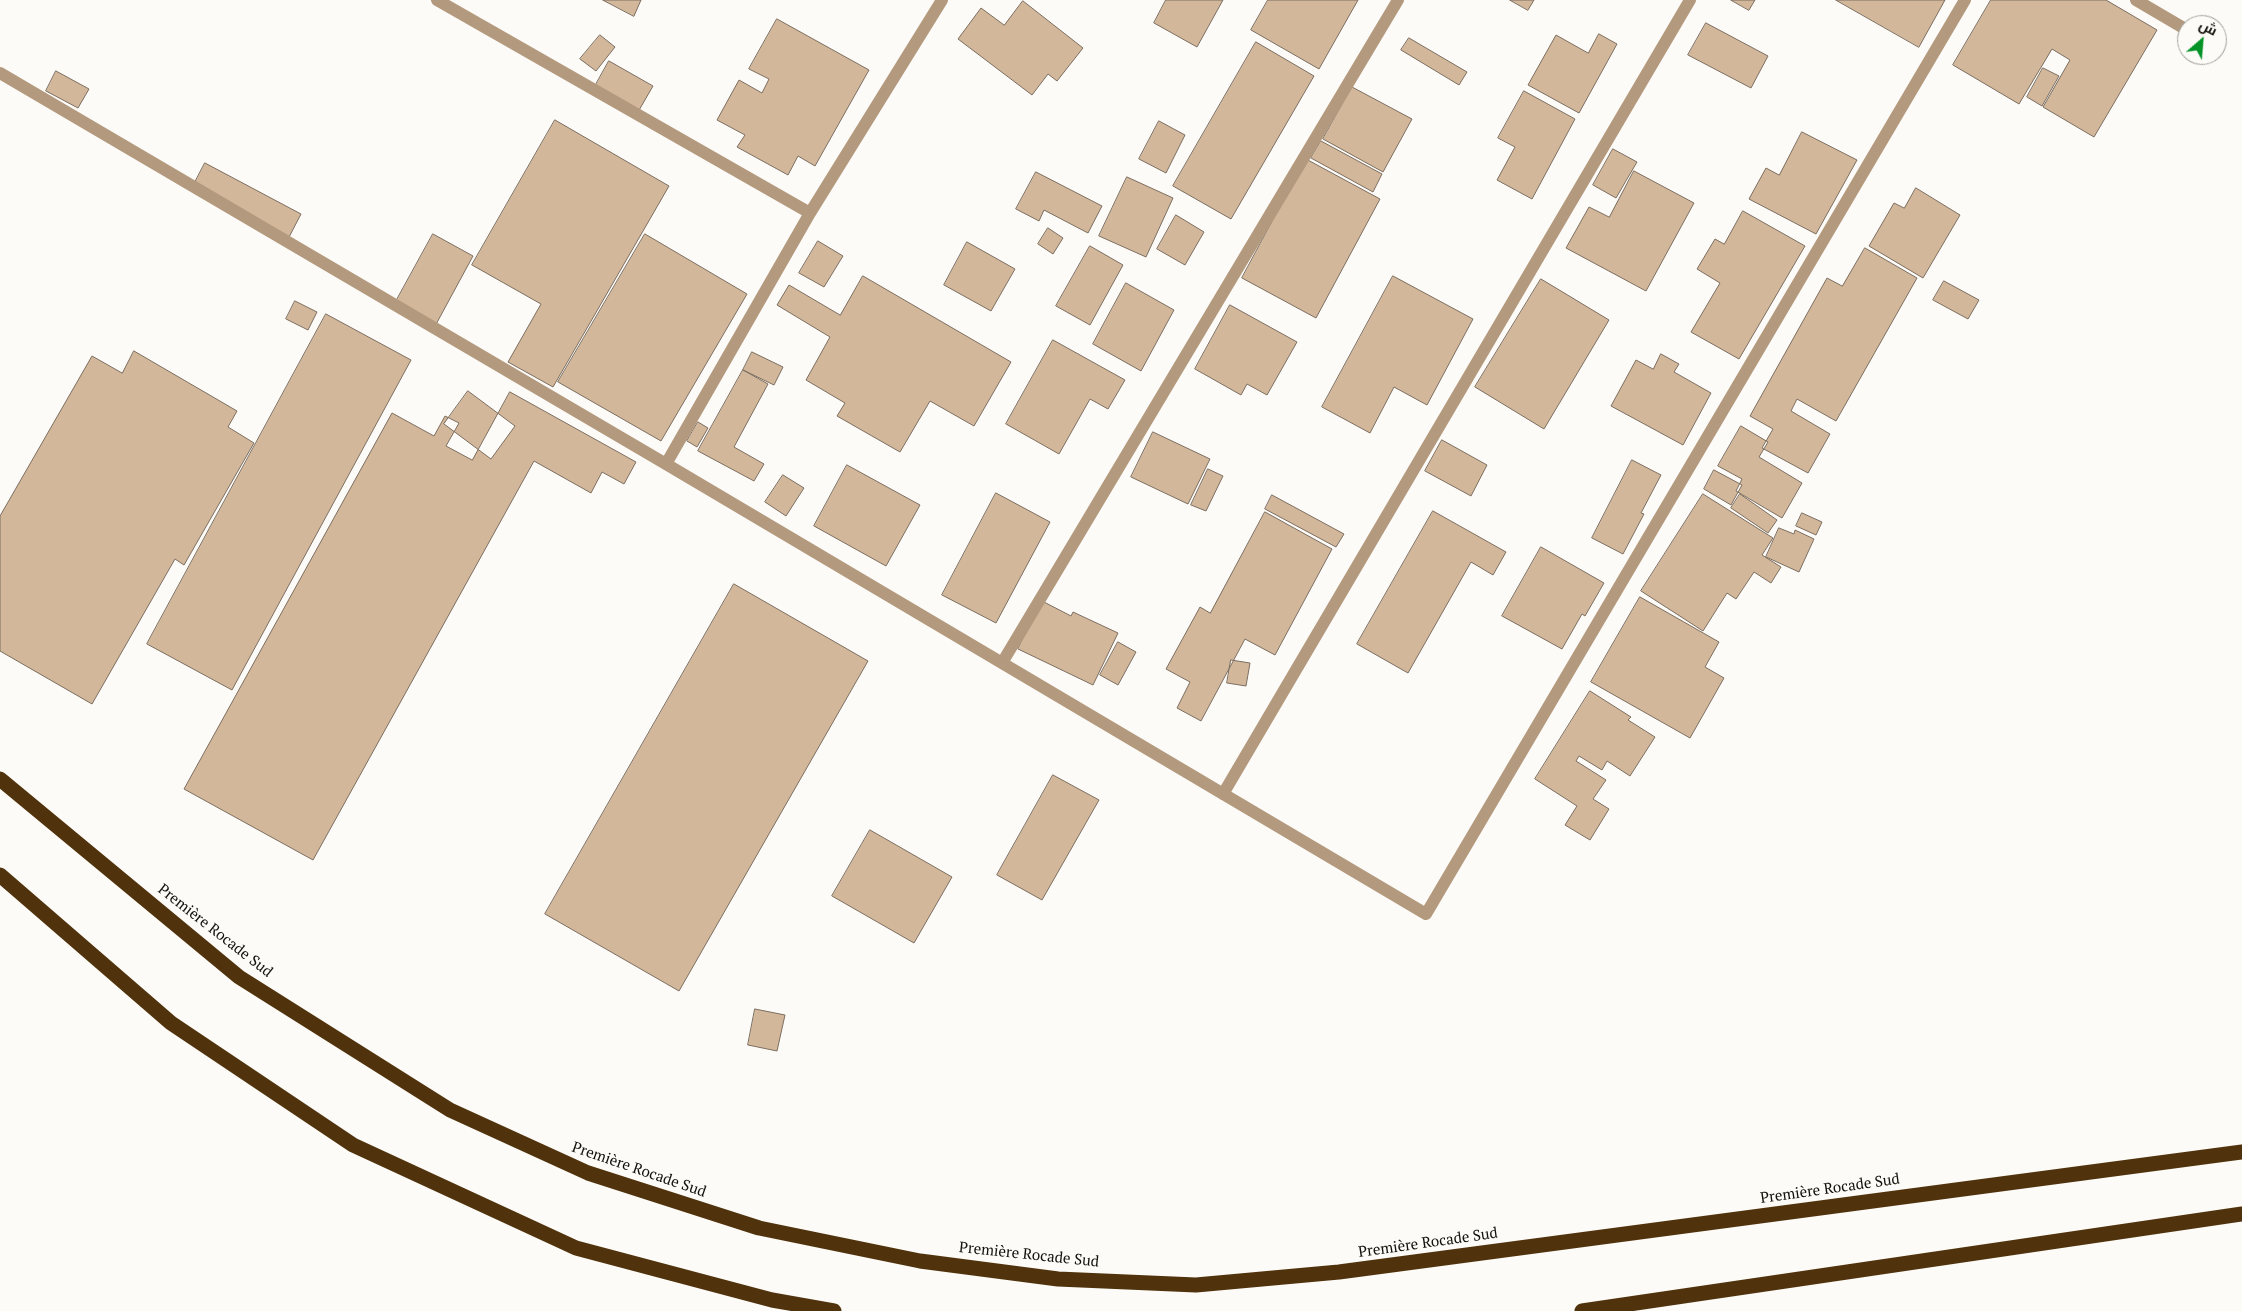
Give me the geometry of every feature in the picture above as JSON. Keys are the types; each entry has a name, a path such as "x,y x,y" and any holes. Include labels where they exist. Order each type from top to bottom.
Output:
{"highway":[{"name":"Première Rocade Sud","path":"0,779 239,977 450,1110 588,1174 759,1228 920,1261 1058,1279 1206,1284 1339,1272 2242,1152"},
{"path":"0,875 171,1023 353,1145 576,1248 772,1300 834,1311"},
{"path":"1582,1311 2242,1214"}],"street":[{"path":"437,0 810,213"},
{"path":"666,464 810,213 942,0"},
{"path":"1002,663 1398,0"},
{"path":"1223,794 1690,0"},
{"path":"0,74 666,464 1426,914 1965,0"},
{"path":"2136,0 2177,24"}],"building":[{"path":"603,0 641,0 634,16"},
{"path":"1166,0 1223,0 1197,47 1154,23"},
{"path":"1268,0 1358,0 1319,69 1251,30"},
{"path":"1510,0 1534,0 1528,10"},
{"path":"1731,0 1755,0 1749,10"},
{"path":"1836,0 1945,0 1919,47"},
{"path":"1991,0 2106,0 2157,30 2094,137 2043,107 2070,60 2052,49 2019,104 1953,65"},
{"path":"1023,1 1083,48 1057,81 1048,74 1032,95 958,39 981,8 1004,25"},
{"path":"777,19 869,70 815,166 798,156 788,175 737,147 745,135 717,120 739,80 762,93 769,79 749,69"},
{"path":"1706,23 1768,56 1751,88 1688,55"},
{"path":"1599,34 1617,44 1579,113 1528,85 1556,35 1588,53"},
{"path":"600,35 615,47 596,71 580,59"},
{"path":"1409,38 1467,72 1459,85 1401,50"},
{"path":"1256,42 1314,76 1231,219 1173,186"},
{"path":"609,61 653,86 638,112 594,88"},
{"path":"2043,68 2059,76 2042,106 2027,97"},
{"path":"56,71 89,89 78,108 46,91"},
{"path":"1352,87 1412,119 1383,172 1323,139"},
{"path":"1524,91 1575,119 1532,199 1497,180 1515,147 1498,138"},
{"path":"555,120 669,186 553,387 508,362 541,304 472,265"},
{"path":"1159,121 1185,135 1166,173 1139,159"},
{"path":"1802,132 1857,160 1816,234 1749,199 1766,168 1779,175"},
{"path":"1321,141 1382,174 1373,192 1311,158"},
{"path":"1613,149 1637,162 1616,198 1593,185"},
{"path":"1306,159 1380,199 1316,318 1242,278"},
{"path":"205,163 301,214 287,241 191,190"},
{"path":"1634,171 1694,203 1646,291 1566,248 1589,207 1609,217"},
{"path":"1036,172 1102,206 1088,233 1044,210 1039,221 1016,209"},
{"path":"1127,177 1173,198 1146,257 1099,236"},
{"path":"1916,188 1960,215 1923,278 1869,246 1894,203 1904,208"},
{"path":"1743,211 1805,246 1739,359 1691,332 1720,283 1697,269 1715,239 1724,244"},
{"path":"1176,215 1204,232 1185,265 1157,249"},
{"path":"1048,228 1063,238 1053,254 1038,244"},
{"path":"433,234 473,256 434,328 394,305"},
{"path":"645,234 747,294 661,441 558,382"},
{"path":"818,241 843,256 824,287 799,273"},
{"path":"967,242 1015,269 991,311 944,285"},
{"path":"1090,246 1123,265 1090,325 1056,306"},
{"path":"1865,248 1917,278 1836,421 1797,399 1791,411 1830,434 1808,473 1762,448 1773,429 1750,416 1827,278 1842,286"},
{"path":"863,276 1011,362 974,426 930,401 900,452 837,416 845,403 806,380 830,337 777,305 789,285 840,315"},
{"path":"1393,276 1473,319 1427,405 1394,387 1370,433 1322,407"},
{"path":"1541,279 1609,320 1544,429 1475,387"},
{"path":"1944,281 1979,300 1968,319 1933,300"},
{"path":"1126,283 1174,310 1141,371 1093,344"},
{"path":"295,301 317,312 308,330 286,319"},
{"path":"1230,305 1297,342 1267,395 1247,384 1241,395 1195,369"},
{"path":"326,314 411,360 232,690 147,644"},
{"path":"1053,340 1125,380 1108,409 1090,399 1059,454 1006,424"},
{"path":"134,351 237,411 228,427 254,443 184,565 175,559 92,704 0,651 0,516 92,356 122,373"},
{"path":"752,352 783,367 774,385 743,370"},
{"path":"1661,354 1679,364 1674,372 1711,393 1683,445 1611,406 1636,360 1653,369"},
{"path":"743,370 768,384 734,447 764,464 754,481 698,451"},
{"path":"468,391 515,426 491,459 444,424"},
{"path":"510,392 636,462 624,484 602,472 591,493 534,461 313,860 184,789 392,413 434,436 445,416 459,423 446,446 472,460"},
{"path":"698,422 708,428 697,447 687,441"},
{"path":"1741,426 1768,442 1759,457 1802,483 1782,518 1736,491 1742,479 1718,466"},
{"path":"1153,432 1210,459 1188,504 1131,477"},
{"path":"1442,440 1487,465 1471,496 1425,471"},
{"path":"1632,460 1661,475 1641,513 1644,514 1623,554 1592,538"},
{"path":"847,465 920,505 886,566 814,526"},
{"path":"1208,469 1223,476 1206,511 1191,505"},
{"path":"1714,470 1742,485 1731,505 1704,489"},
{"path":"783,475 804,488 786,516 765,502"},
{"path":"996,493 1050,522 996,623 942,595"},
{"path":"1703,494 1773,538 1762,555 1781,567 1771,583 1754,572 1736,599 1727,593 1703,631 1641,591"},
{"path":"1740,494 1777,520 1768,533 1731,508"},
{"path":"1272,495 1344,534 1336,547 1265,509"},
{"path":"1433,511 1506,552 1493,575 1471,562 1408,673 1357,644"},
{"path":"1265,512 1332,549 1275,655 1245,639 1201,721 1177,708 1190,682 1166,669 1200,607 1210,613"},
{"path":"1802,513 1822,522 1816,535 1796,526"},
{"path":"1779,528 1794,534 1795,530 1814,539 1799,572 1766,557"},
{"path":"1541,547 1604,583 1585,616 1582,614 1562,649 1502,616"},
{"path":"734,584 868,661 679,991 545,914"},
{"path":"1640,597 1719,642 1705,667 1724,678 1690,738 1591,682"},
{"path":"1042,601 1071,616 1073,612 1118,633 1093,685 1018,649"},
{"path":"1118,642 1136,652 1118,685 1100,675"},
{"path":"1231,660 1250,663 1246,686 1227,683"},
{"path":"1590,691 1631,717 1628,720 1655,737 1630,776 1607,761 1602,770 1579,756 1576,761 1606,780 1593,799 1609,809 1590,840 1565,825 1577,806 1535,779"},
{"path":"1053,775 1099,800 1042,900 997,875"},
{"path":"870,830 952,877 914,943 832,896"},
{"path":"755,1009 785,1015 777,1051 748,1045"}]}
